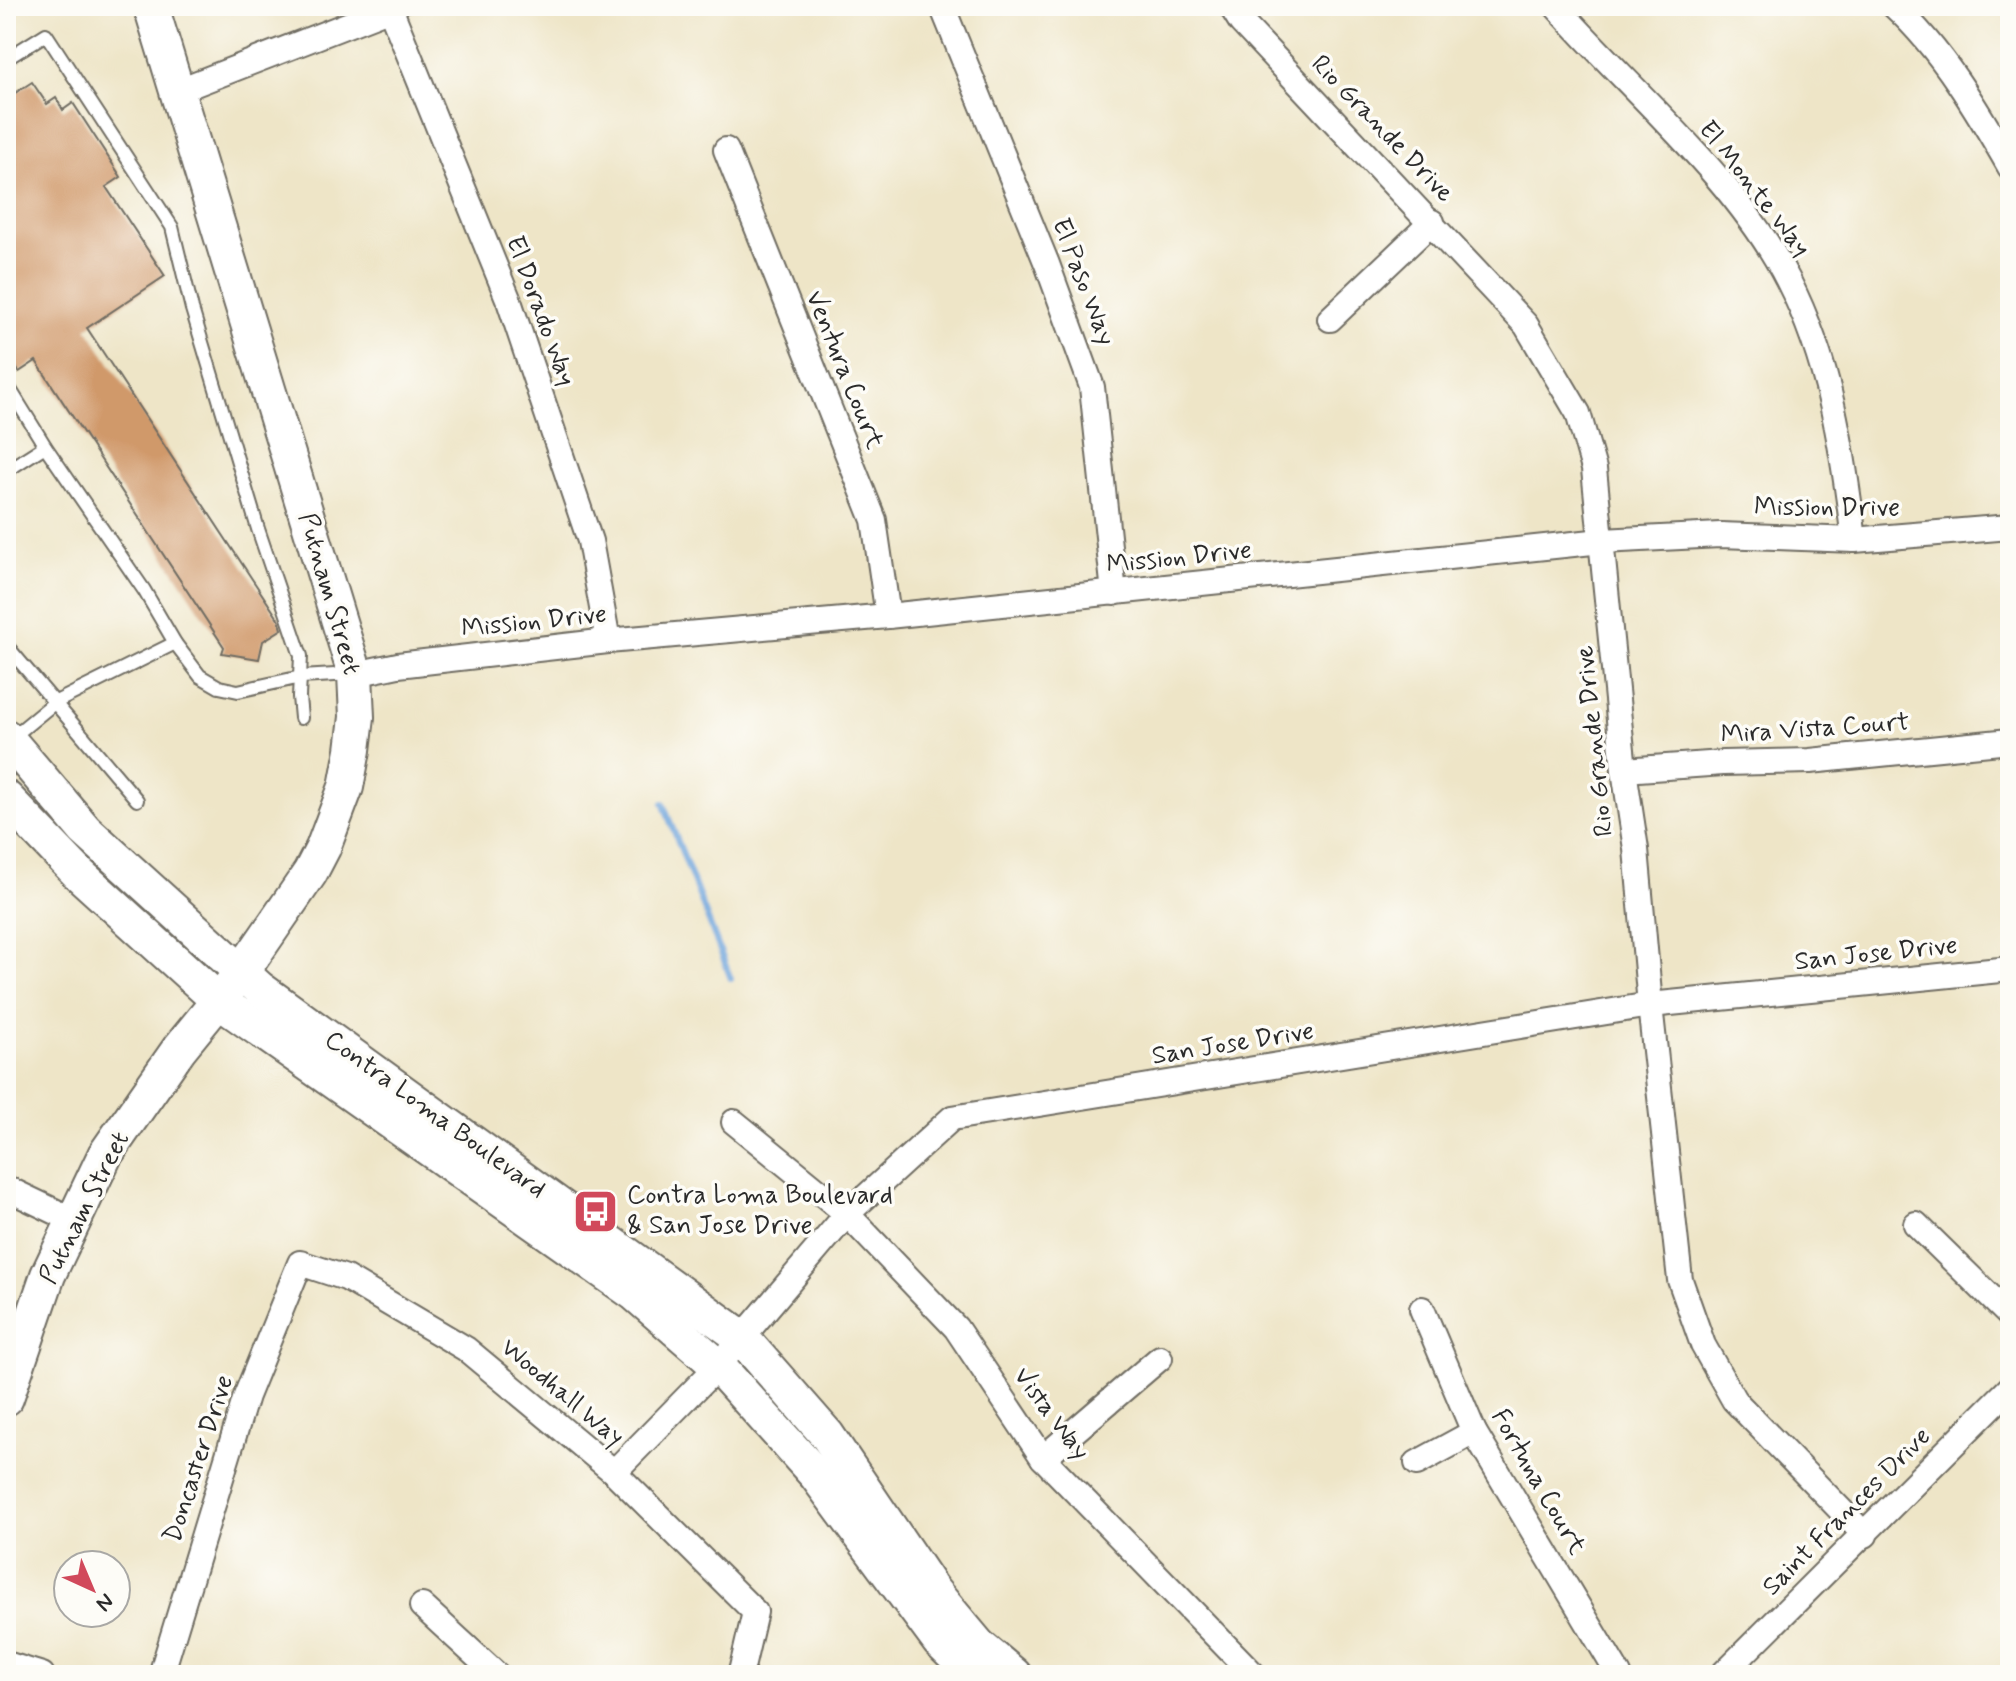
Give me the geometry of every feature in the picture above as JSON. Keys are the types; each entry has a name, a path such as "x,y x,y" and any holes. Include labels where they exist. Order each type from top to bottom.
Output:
{"main road":[{"name":"Putnam Street","path":"6,1398 48,1275 105,1155 179,1049 241,973 310,873 336,818 353,750 357,717 355,674 151,6"},
{"name":"Contra Loma Boulevard","path":"7,738 85,830 241,973 741,1337 827,1435 932,1590 979,1646 1014,1675"},
{"name":"Contra Loma Boulevard","path":"6,798 78,873 219,1001 634,1293 718,1366 816,1475 939,1641 974,1675"}],"street":[{"name":"El Paso Way","path":"942,6 1047,264 1092,387 1114,593"},
{"name":"Rio Grande Drive","path":"1231,6 1241,22 1526,325 1578,413 1594,469 1680,1280 1703,1345 1734,1400 1865,1535"},
{"name":"El Monte Way","path":"1556,6 1712,173 1755,228 1788,279 1809,327 1834,409 1854,540"},
{"path":"1894,6 1944,64 2010,167"},
{"path":"177,91 393,7"},
{"name":"El Dorado Way","path":"393,7 509,301 590,541 608,641"},
{"name":"Ventura Court","path":"726,150 874,520 888,616"},
{"path":"1330,319 1432,222"},
{"name":"Mission Drive","path":"355,674 398,665 608,641 888,616 1602,541 1720,535 1854,540 2010,527"},
{"name":"Mira Vista Court","path":"1624,770 1810,761 2010,741"},
{"name":"San Jose Drive","path":"614,1472 718,1366 847,1214 952,1118 1650,1005 2010,969"},
{"name":"Vista Way","path":"734,1122 847,1214 956,1328 1043,1458 1254,1675"},
{"path":"6,1188 73,1220"},
{"path":"1916,1224 2010,1316"},
{"name":"Woodhall Way","path":"300,1263 346,1278 466,1349 614,1472 755,1612 738,1675"},
{"name":"Doncaster Drive","path":"161,1675 246,1396 300,1263"},
{"name":"Fortuna Court","path":"1422,1309 1474,1432 1619,1675"},
{"path":"1043,1458 1160,1358"},
{"name":"Saint Frances Drive","path":"1722,1675 2010,1388"},
{"path":"1417,1463 1474,1432"},
{"path":"422,1606 497,1675"},
{"path":"6,1664 42,1675"}],"lane":[{"path":"6,59 46,34 172,227 192,309 253,515 301,656 301,718"},
{"path":"6,383 45,446 144,590 175,643 200,676 219,687 238,691 301,677 355,674"},
{"path":"6,471 45,446"},
{"path":"7,738 54,703 175,643"},
{"path":"6,645 137,800"}],"building":[{"path":"32,82 47,104 56,98 63,110 73,103 121,177 106,187 165,276 87,328 279,620 282,629 263,641 259,659 222,653 224,647 36,361 19,372 6,351 6,99"}],"waterway":[{"path":"663,803 731,979"}],"place":[{"name":"Contra Loma Boulevard & San Jose Drive","path":"596,1211"}]}
